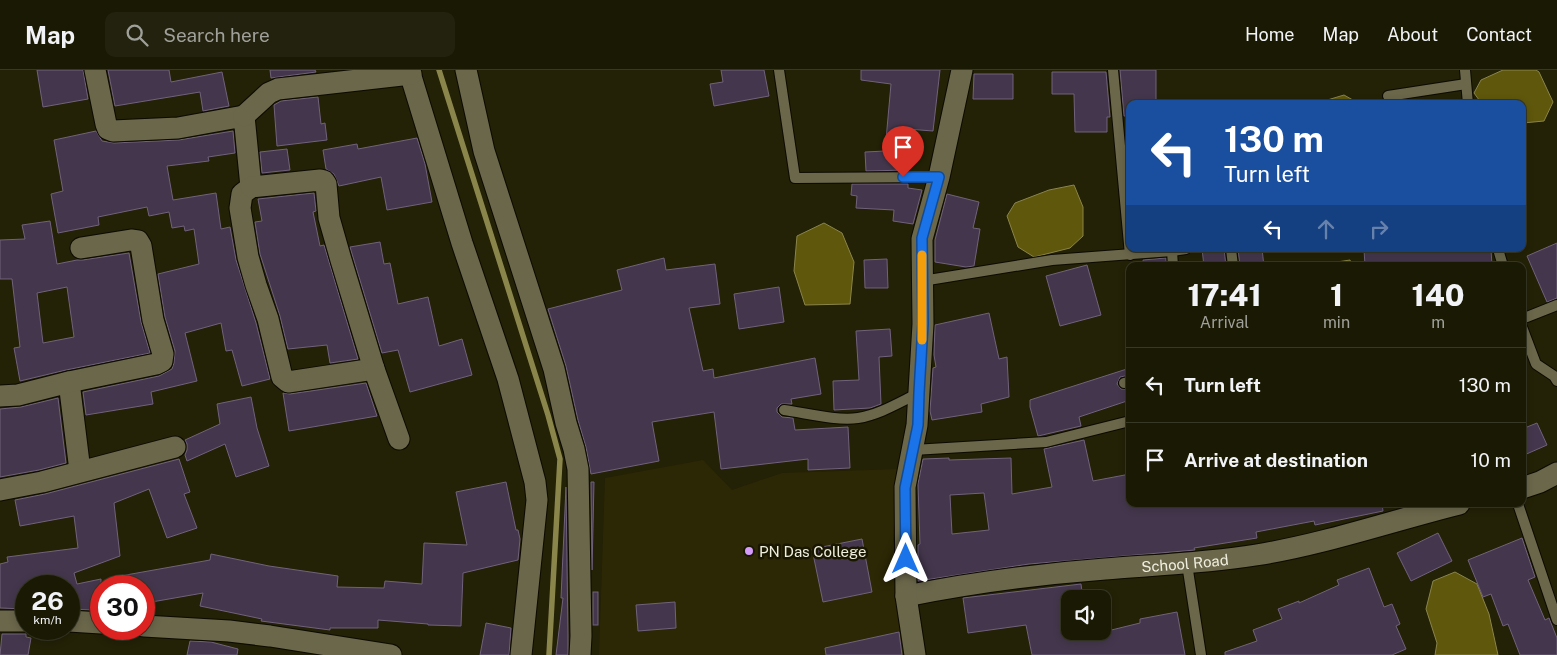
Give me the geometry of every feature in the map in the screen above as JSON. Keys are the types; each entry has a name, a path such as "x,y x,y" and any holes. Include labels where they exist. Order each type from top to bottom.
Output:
{"street":[{"path":"94,70 106,124 108,129 113,131 178,128 244,116 269,93 278,89 410,72 462,243 508,380 535,482 537,500 521,655"},
{"path":"466,70 484,151 554,369 577,462 580,655"},
{"path":"916,655 906,596 905,488 918,425 923,324 922,238 939,177 962,70"},
{"path":"244,116 251,187"},
{"path":"374,370 288,382 282,376 268,319 251,270 246,247 240,208 242,194 251,187 320,180 326,184 328,189 329,218 374,370 399,439"},
{"path":"0,396 18,395 69,382 156,364 162,361 163,354 153,320 142,246 138,241 131,240 81,248"},
{"path":"69,382 80,472"},
{"path":"0,490 42,482 175,447"},
{"path":"1526,487 1557,473"},
{"name":"School Road","path":"906,596 998,581 1104,569 1188,564 1290,549 1433,507"},
{"path":"0,621 15,621"},
{"path":"155,627 229,631 391,655"}],"lane":[{"path":"779,70 795,178 939,177"},
{"path":"1113,70 1126,211"},
{"path":"1465,70 1468,100"},
{"path":"1388,96 1466,84"},
{"path":"922,281 1052,260 1162,252"},
{"path":"1526,317 1557,305"},
{"path":"1526,338 1536,364 1554,376 1557,381"},
{"path":"784,410 857,418 871,415 919,393"},
{"path":"913,450 1046,442 1126,422"},
{"path":"1519,507 1557,620"},
{"path":"1188,564 1201,655"}],"shaded area":[{"path":"1503,70 1536,70 1539,72 1553,102 1544,121 1526,123 1526,100 1479,100 1474,93 1481,80"},
{"path":"1344,95 1353,100 1327,100"},
{"path":"1074,185 1083,207 1083,236 1070,248 1034,257 1018,247 1007,216 1015,203 1049,190"},
{"path":"824,223 842,233 854,262 850,304 805,305 794,271 797,236"},
{"name":"PN Das College","path":"703,460 732,490 782,473 898,469 893,540 912,655 599,655 605,478"},
{"path":"1455,572 1477,584 1489,614 1498,655 1435,655 1437,643 1426,609 1433,581"}],"building":[{"path":"37,70 83,70 88,99 43,107"},
{"path":"108,70 169,70 171,82 222,72 229,106 203,111 200,92 115,106"},
{"path":"270,70 315,70 316,72 271,78"},
{"path":"721,70 764,70 769,96 714,106 710,84 723,82"},
{"path":"861,70 940,70 933,131 907,129 908,170 866,171 865,152 885,151 891,84 861,80"},
{"path":"1120,70 1156,70 1156,100 1126,100 1126,116 1124,116"},
{"path":"1052,72 1106,72 1110,117 1107,117 1107,132 1075,132 1074,94 1052,94"},
{"path":"974,74 1013,74 1013,99 973,99"},
{"path":"318,97 321,124 325,123 327,140 277,146 274,105 281,101"},
{"path":"96,131 102,141 114,143 179,140 233,131 235,153 208,157 209,161 167,166 173,200 216,193 221,229 230,227 236,260 256,323 270,379 242,386 232,350 226,351 221,323 185,333 197,381 151,392 153,404 86,415 83,392 159,376 172,369 175,351 165,317 158,274 199,264 194,229 185,231 184,226 172,228 169,212 149,216 147,207 98,217 99,225 58,233 51,194 63,191 54,140"},
{"path":"417,138 425,164 432,202 387,210 381,177 339,186 334,174 326,169 323,150 357,144 358,149"},
{"path":"287,149 290,170 262,173 260,152"},
{"path":"852,184 908,184 908,188 922,190 913,224 893,221 894,210 856,208 857,196 851,195"},
{"path":"314,193 316,211 313,212 320,246 324,245 358,359 330,363 327,345 288,349 280,316 260,254 255,222 262,221 258,199"},
{"path":"947,194 979,202 973,228 980,229 974,266 966,267 935,262 935,240"},
{"path":"50,221 57,264 129,253 141,322 150,353 20,381 14,348 20,347 12,279 0,279 0,240 25,239 22,225","holes":["67,287 74,337 43,343 37,293"]},
{"path":"380,242 384,264 390,263 398,304 428,297 439,346 462,339 472,375 410,392 398,350 382,353 350,247"},
{"path":"1557,243 1557,298 1547,302 1527,256"},
{"path":"1202,252 1224,252 1226,262 1204,262"},
{"path":"1238,252 1262,252 1264,262 1240,262"},
{"path":"1364,252 1491,252 1492,262 1365,262"},
{"path":"664,258 666,270 715,264 720,304 689,308 703,371 713,369 714,378 815,358 821,394 791,399 792,404 781,404 777,408 777,412 782,417 793,418 795,430 848,427 850,468 808,470 808,459 721,469 714,412 652,422 659,461 591,474 566,366 548,309 622,290 617,270"},
{"path":"1166,258 1166,262 1143,262 1143,260"},
{"path":"887,259 888,288 865,288 864,260"},
{"path":"1087,265 1101,315 1060,326 1046,276"},
{"path":"779,287 784,322 739,329 734,294"},
{"path":"989,313 999,359 1007,357 1009,397 981,404 982,412 932,420 930,411 933,368 936,367 934,355 935,325"},
{"path":"890,329 892,356 879,357 881,404 870,408 834,410 833,381 859,380 856,331"},
{"path":"1126,369 1126,376 1120,377 1117,384 1121,389 1126,389 1126,401 1079,417 1081,426 1038,436 1030,407 1030,400"},
{"path":"366,383 377,416 289,431 283,393 290,394"},
{"path":"251,397 257,428 269,466 236,477 225,444 187,461 185,455 187,444 185,440 220,424 217,404"},
{"path":"58,398 66,463 0,477 0,409 21,407"},
{"path":"1537,423 1547,445 1526,454 1526,427"},
{"path":"1084,440 1093,481 1126,475 1126,507 1382,507 1383,511 1315,525 1314,521 1256,532 1257,538 1194,548 1195,550 1029,564 918,581 918,545 920,544 918,484 923,459 1011,458 1012,494 1052,487 1044,449","holes":["984,493 989,530 952,534 950,495"]},
{"path":"179,459 190,492 184,494 197,528 167,538 149,489 114,503 120,556 74,573 75,575 15,575 15,609 0,608 0,564 8,562 7,557 78,548 74,516 20,526 15,500"},
{"path":"506,482 516,530 518,530 520,539 518,560 463,573 461,626 378,620 378,628 330,628 330,630 261,621 262,619 200,606 203,593 155,601 155,575 126,575 210,560 211,554 269,566 338,576 337,587 384,588 385,581 422,584 424,543 467,545 456,492"},
{"path":"591,482 594,482 592,570"},
{"path":"566,487 568,655 556,655 563,598 561,598"},
{"path":"1438,533 1452,561 1411,581 1397,553"},
{"path":"1522,538 1535,577 1528,580 1545,620 1549,618 1557,638 1557,655 1520,655 1508,624 1503,626 1491,594 1483,597 1468,560"},
{"path":"862,539 872,592 823,602 812,549"},
{"path":"1369,568 1384,607 1392,604 1400,624 1396,626 1406,649 1392,655 1225,655 1225,652 1257,641 1253,630 1282,619 1278,609 1299,601 1299,603 1339,585 1337,580"},
{"path":"90,581 90,610 80,609 80,583"},
{"path":"1081,584 1082,590 1061,590 1061,640 1111,640 1111,630 1140,623 1140,619 1177,612 1185,655 1032,655 1026,625 968,633 963,598"},
{"path":"593,592 598,592 598,625 593,625"},
{"path":"675,602 676,628 638,631 636,605"},
{"path":"486,623 511,628 509,655 480,655"},
{"path":"899,632 902,655 826,655 825,648"},
{"path":"2,634 15,634 15,640 31,640 28,655 0,655"},
{"path":"190,641 211,642 238,649 237,655 187,655"}],"waterway":[{"path":"439,70 548,415 560,459 549,655"}],"slow traffic":[{"path":"922,255 922,340"}],"place":[{"name":"PN Das College","path":"749,551"}],"route":[{"path":"903,177 939,177 922,238 923,324 918,425 905,488 906,559"}]}
